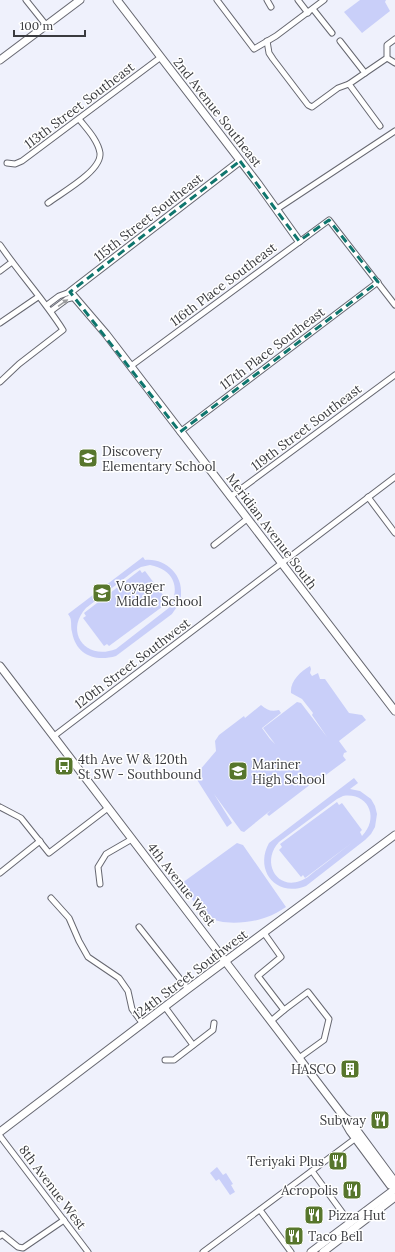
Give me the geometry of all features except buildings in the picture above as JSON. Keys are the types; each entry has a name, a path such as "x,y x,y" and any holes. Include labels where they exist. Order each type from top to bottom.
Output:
{"street":[{"path":"26,0 46,25"},
{"path":"0,60 80,0"},
{"name":"2nd Avenue Southeast","path":"117,0 277,209 299,241"},
{"path":"217,0 254,49 308,13 324,0"},
{"path":"267,0 271,6"},
{"path":"298,0 308,13"},
{"path":"313,9 332,33"},
{"path":"387,58 387,45 395,39"},
{"path":"267,41 269,53 273,59 308,105 312,107 338,88 349,84 387,58"},
{"path":"340,41 366,73"},
{"name":"113th Street Southeast","path":"7,163 16,164 22,161 161,57"},
{"path":"387,58 395,63"},
{"path":"349,84 380,126"},
{"path":"48,203 92,171 98,162 100,153 96,143 78,119"},
{"path":"277,209 395,131"},
{"name":"115th Street Southeast","path":"73,294 240,161"},
{"name":"116th Place Southeast","path":"131,366 329,220 378,282"},
{"path":"0,245 38,297 47,305 63,330 23,360 0,382"},
{"path":"0,272 12,262"},
{"path":"378,282 395,305"},
{"name":"117th Place Southeast","path":"180,432 378,282"},
{"path":"47,305 59,296 73,294"},
{"path":"51,311 73,294"},
{"name":"Meridian Avenue South","path":"73,294 131,366 281,564 395,711"},
{"path":"0,323 38,297"},
{"name":"119th Street Southeast","path":"230,497 395,375"},
{"name":"120th Street Southwest","path":"54,736 395,477"},
{"path":"368,497 395,533"},
{"path":"214,545 247,519"},
{"name":"4th Avenue West","path":"0,666 226,961 344,1118 346,1124 390,1185 395,1188"},
{"path":"0,807 21,818 50,853 108,808"},
{"name":"124th Street Southwest","path":"0,1132 188,989 395,836"},
{"path":"100,884 98,867 106,854 132,839"},
{"path":"0,873 40,841"},
{"path":"51,898 69,918 88,957 119,978 128,991 132,1008 142,1024"},
{"path":"139,927 188,989"},
{"path":"264,933 281,957 258,976 284,1010"},
{"path":"271,1021 308,992 329,1020 324,1040 299,1058"},
{"path":"165,1007 193,1045"},
{"path":"165,1060 174,1060 213,1030 214,1023"},
{"name":"4th Avenue West","path":"344,1118 350,1121 395,1182"},
{"name":"8th Avenue West","path":"0,1136 88,1252"},
{"path":"204,1252 356,1138"},
{"path":"312,1171 350,1223"},
{"path":"311,1252 395,1188"},
{"path":"323,1252 395,1197"},
{"path":"260,1210 291,1252"},
{"path":"0,1236 2,1234 18,1247 23,1248 64,1220"}],"highlighted area":[{"path":"240,161 299,241 329,220 378,282 180,432 70,292"}],"shaded area":[{"path":"360,0 386,0 385,2 390,11 362,33 344,12"},
{"path":"143,557 145,560 152,560 166,565 176,574 181,587 181,598 172,614 116,656 108,658 94,657 82,651 74,640 68,614","holes":["150,565 158,567 169,575 175,586 175,593 170,607 116,649 105,652 88,648 78,635 77,626 80,617 86,608 141,567"]},
{"path":"140,570 142,573 145,571 166,599 163,601 166,604 109,646 107,644 104,646 83,618 86,616 84,613"},
{"path":"310,666 310,673 312,676 318,673 320,679 325,679 349,713 362,715 366,720 339,741 347,752 344,753 343,756 346,760 269,816 267,814 271,810 244,832 241,831 214,794 232,823 227,827 194,775 216,751 215,741 219,735 244,716 245,718 261,705 269,710 279,710 281,713 262,728 275,744 263,728 297,702 301,703 327,737 312,715 313,713 302,699 291,693 292,685 296,677"},
{"path":"354,778 358,783 350,789 360,791 371,799 375,806 377,814 375,827 371,834 306,886 295,889 285,888 277,885 271,879 266,872 264,863 265,853 269,843","holes":["343,796 352,796 365,802 369,808 370,822 362,836 360,832 362,830 342,803 339,805 337,802 280,844 282,847 279,850 301,877 303,875 305,878 353,842 303,880 291,883 278,878 271,865 271,857 279,842 337,799"]},
{"path":"237,843 243,845 286,907 274,914 253,921 237,923 221,922 204,914 182,883"},
{"path":"217,1167 223,1175 226,1173 233,1184 231,1185 235,1192 230,1195 219,1179 216,1181 210,1173"}],"place":[{"name":"Discovery Elementary School","path":"88,458"},
{"name":"Voyager Middle School","path":"102,593"},
{"name":"4th Ave W & 120th St SW - Southbound","path":"64,766"},
{"name":"Mariner High School","path":"238,771"},
{"name":"HASCO","path":"350,1069"},
{"name":"Subway","path":"380,1120"},
{"name":"Teriyaki Plus","path":"338,1161"},
{"name":"Acropolis","path":"352,1190"},
{"name":"Pizza Hut","path":"314,1215"},
{"name":"Taco Bell","path":"294,1236"}]}
